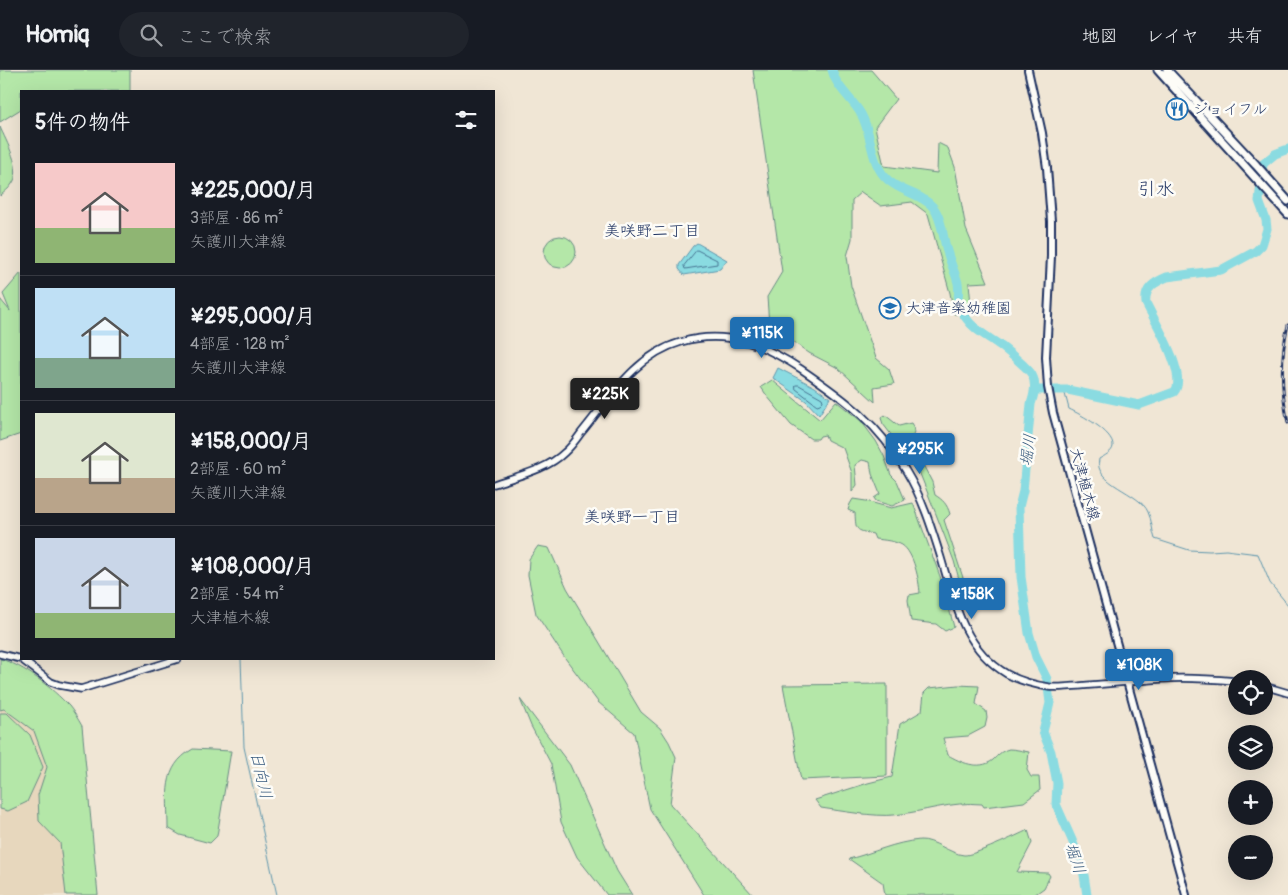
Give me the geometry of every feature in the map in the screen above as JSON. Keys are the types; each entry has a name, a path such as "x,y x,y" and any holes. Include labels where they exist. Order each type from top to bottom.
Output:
{"highway":[{"path":"1158,70 1288,214"},
{"path":"1167,70 1288,201"}],"main road":[{"name":"大津植木線","path":"1028,70 1044,146 1051,221 1046,357 1050,398 1126,682 1186,895"},
{"path":"495,484 544,466 566,452 628,375 644,360 663,348 701,338 724,336 746,341 768,350 793,364 834,392 864,416 882,434 908,473 918,495 938,548 962,625 972,642 995,666 1023,681 1052,688 1166,679 1204,678 1228,680"},
{"path":"0,654 20,659"},
{"path":"22,660 51,682 81,689 175,660"},
{"path":"1273,689 1288,693"}],"shaded area":[{"path":"0,671 75,730 88,895 0,895"}],"green space":[{"path":"0,70 130,70 130,90 20,90 20,110 0,122"},
{"path":"753,70 871,70 896,99 875,127 884,166 937,173 938,143 948,148 955,167 966,229 988,282 969,283 972,315 954,314 928,214 912,202 881,206 861,192 852,200 852,239 847,256 851,286 876,358 889,369 894,384 874,387 875,402 838,368 809,353 769,325 767,297 782,272"},
{"path":"0,127 9,147 16,171 12,184 0,196"},
{"path":"560,236 571,241 576,252 571,263 560,268 549,263 544,252 549,241"},
{"path":"20,274 20,434 0,441 0,299 10,311 3,294"},
{"path":"772,380 820,420 836,401 861,421 876,441 891,475 897,481 905,500 892,506 876,501 874,498 880,494 872,474 870,462 862,460 855,465 857,485 852,492 852,473 843,448 827,440 825,435 820,436 818,439 811,439 791,425 761,387"},
{"path":"885,415 899,426 911,423 914,433 908,448 903,450 883,424 881,418"},
{"path":"921,461 932,482 935,495 944,503 949,511 950,514 944,520 971,602 967,602 965,597 954,561 916,464"},
{"path":"853,499 891,508 913,503 941,579 954,627 945,631 936,624 911,621 909,595 920,593 913,560 902,545 875,539 873,534 858,529 855,513 848,510"},
{"path":"538,546 549,548 567,588 641,712 660,728 669,742 676,757 670,804 753,895 704,895 650,809 634,733 598,702 565,658 536,614 528,575 529,559"},
{"path":"0,659 19,666 46,685 69,706 82,726 98,895 66,895 60,843 39,821 38,795 47,767 34,731 4,709 0,710"},
{"path":"887,684 887,776 801,780 783,685"},
{"path":"958,685 979,686 976,704 986,711 987,718 985,727 968,736 943,738 948,755 964,763 982,765 1009,749 1029,752 1027,770 1031,777 1039,777 1040,790 1024,802 984,807 982,804 971,803 948,805 894,815 821,808 815,800 892,777 900,724 922,711 924,693 929,688"},
{"path":"520,699 570,765 617,871 632,895 607,895 577,857 561,822 551,764 531,726"},
{"path":"0,713 7,713 30,735 43,767 27,802 8,811 0,809"},
{"path":"193,749 231,751 217,836 210,843 180,835 168,828 167,794 171,773 183,756"},
{"path":"1028,830 1032,843 1017,872 1048,873 1050,876 1044,888 1034,895 885,895 883,883 849,859 893,845 920,840 931,842 964,855 996,845"}],"water":[{"path":"697,243 727,260 720,269 684,275 679,269 679,265"},
{"path":"778,368 815,387 830,398 819,415 806,401 773,378"}],"waterway":[{"name":"堀川","path":"832,70 837,82 865,122 874,157 882,173 893,184 928,203 936,212 958,283 958,304 962,312 969,322 1022,364 1034,378 1023,491 1019,507 1021,577 1029,633 1036,657 1047,679 1050,703 1043,732 1051,752 1057,783 1056,804 1078,856 1084,875 1087,895"},
{"path":"1035,390 1068,390 1139,405 1174,392 1177,385 1174,362 1146,303 1147,293 1151,286 1167,277 1221,270 1256,251 1262,245 1267,229 1266,220 1259,201 1263,164 1275,154 1288,149"},
{"path":"1064,390 1069,409 1096,424 1112,441 1113,448 1108,454 1099,459 1099,468 1110,481 1143,505 1148,512 1155,539 1189,550 1226,550 1258,554 1270,583 1288,605"},
{"name":"日向川","path":"241,660 244,747 277,895"}],"railway":[{"path":"1288,325 1285,337 1282,374 1288,423"}],"place":[{"name":"ジョイフル","path":"1177,109"},
{"name":"大津音楽幼稚園","path":"890,308"}],"district":[{"name":"引水","path":"1156,189"},
{"name":"美咲野二丁目","path":"652,230"},
{"name":"美咲野一丁目","path":"632,516"}]}
